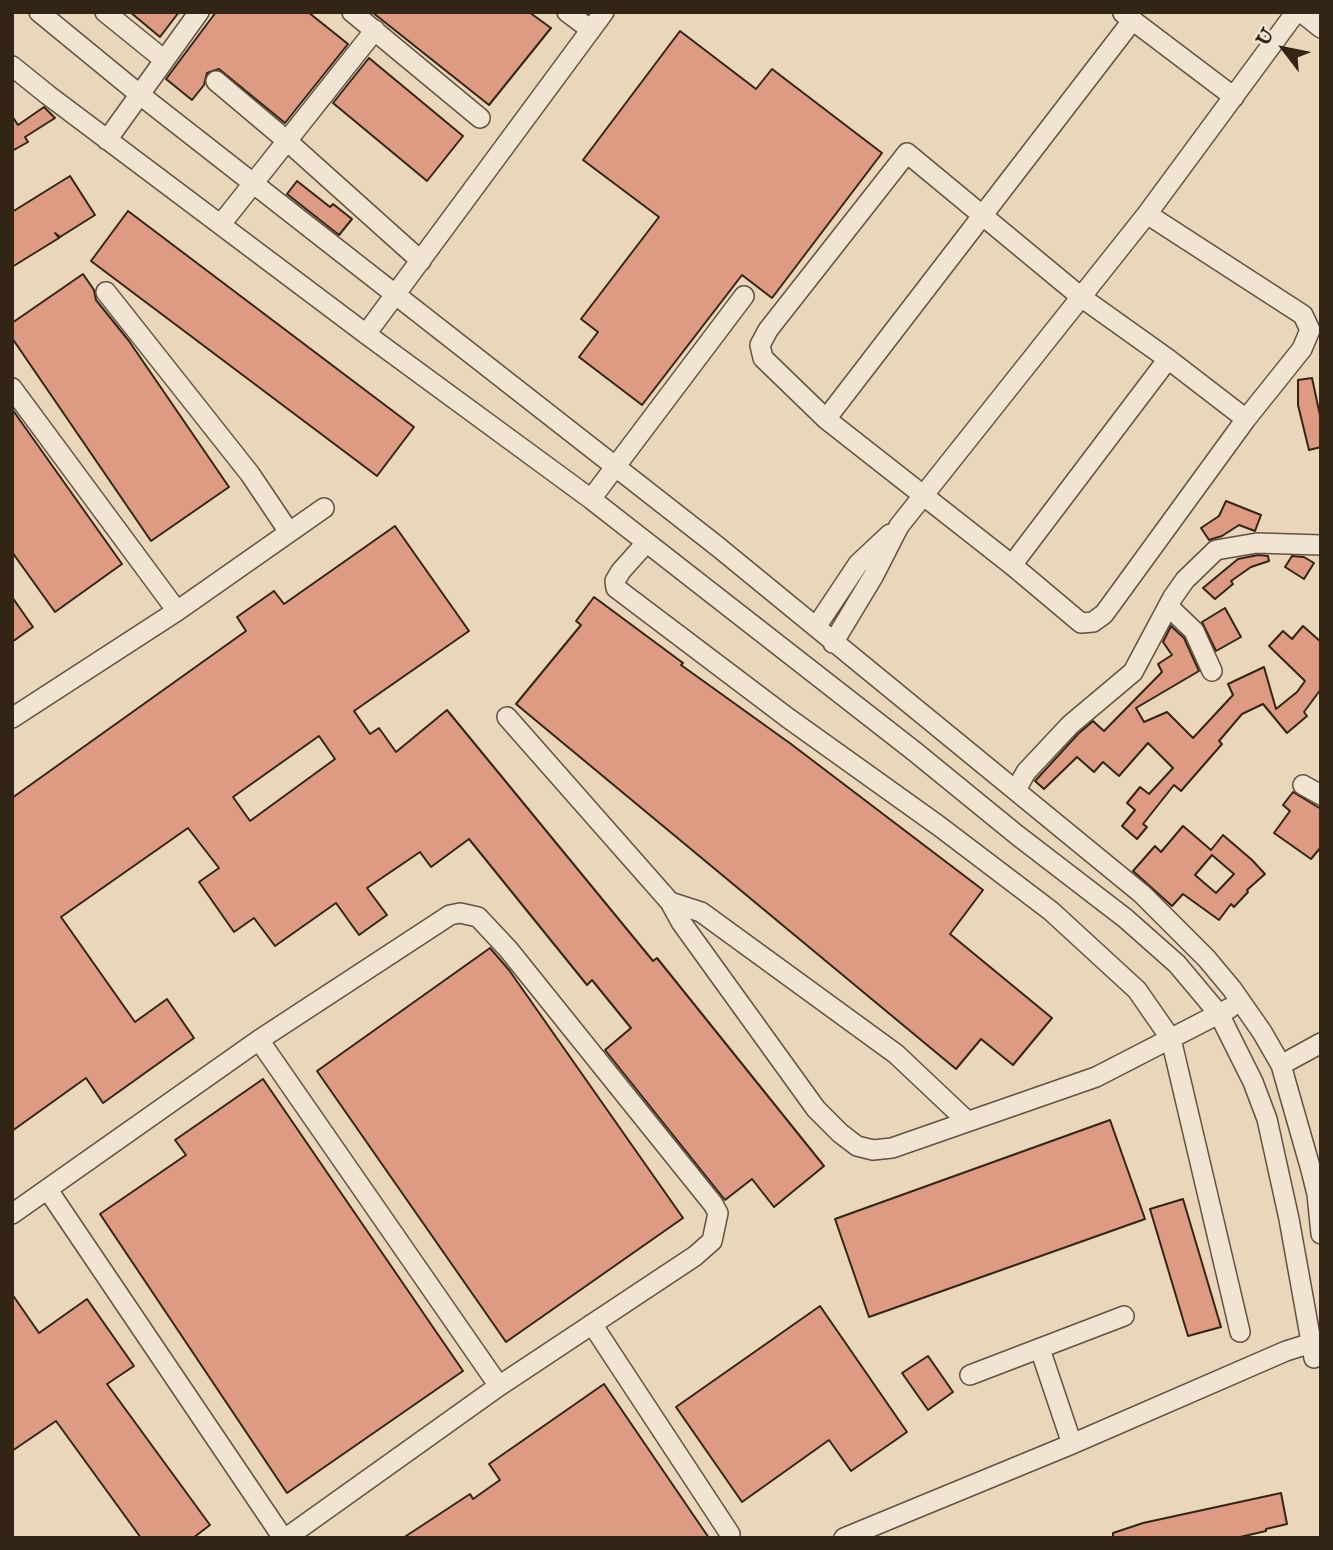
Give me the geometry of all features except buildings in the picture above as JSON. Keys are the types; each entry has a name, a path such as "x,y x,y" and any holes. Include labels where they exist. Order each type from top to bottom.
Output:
{"street":[{"path":"39,12 139,94 817,627 934,727 1016,790 1142,894 1207,959 1241,1001 1281,1065 1317,1194 1321,1234"},
{"path":"105,12 163,59"},
{"path":"107,140 199,12"},
{"path":"352,12 480,118"},
{"path":"567,12 591,30"},
{"path":"366,334 604,12"},
{"path":"817,627 858,564 898,526 1081,297 1147,214 1298,12 1321,28"},
{"path":"826,419 983,217 1127,16 1234,97"},
{"path":"220,224 375,30"},
{"path":"12,66 366,334 591,499 914,751 1140,930 1177,964 1219,1014 1253,1082 1267,1119 1316,1349 1286,1351 1072,1444 844,1538"},
{"path":"216,81 421,261"},
{"path":"1147,214 1303,315 1310,330 1302,349 1246,419 1104,614 1093,622 1081,623 1012,565 826,419 763,358 760,345 768,330 907,153 1081,297 1246,419"},
{"path":"106,292 250,474 289,532"},
{"path":"591,499 744,296"},
{"path":"1012,565 1168,359"},
{"path":"12,388 177,611"},
{"path":"12,718 177,611 324,508"},
{"path":"833,643 874,575 898,526"},
{"path":"646,543 621,571 615,580 616,588 1051,911 1137,990 1171,1039 1240,1332"},
{"path":"1016,790 1026,772 1070,724 1133,672 1185,580 1216,550 1257,543 1321,545"},
{"path":"1169,607 1194,631 1212,671"},
{"path":"507,717 670,902 681,922 816,1110 857,1146 873,1150 892,1148 1096,1077 1241,1001"},
{"path":"914,751 934,727"},
{"path":"1303,785 1321,795"},
{"path":"670,902 701,912 896,1054 967,1121"},
{"path":"12,1214 260,1040 450,915 460,913 478,917 517,960 705,1193 718,1213 712,1241 695,1256 499,1386 285,1538 48,1190"},
{"path":"260,1040 499,1386"},
{"path":"1281,1065 1321,1043"},
{"path":"970,1376 1124,1316"},
{"path":"592,1324 730,1534"},
{"path":"1040,1349 1072,1444"}]}
